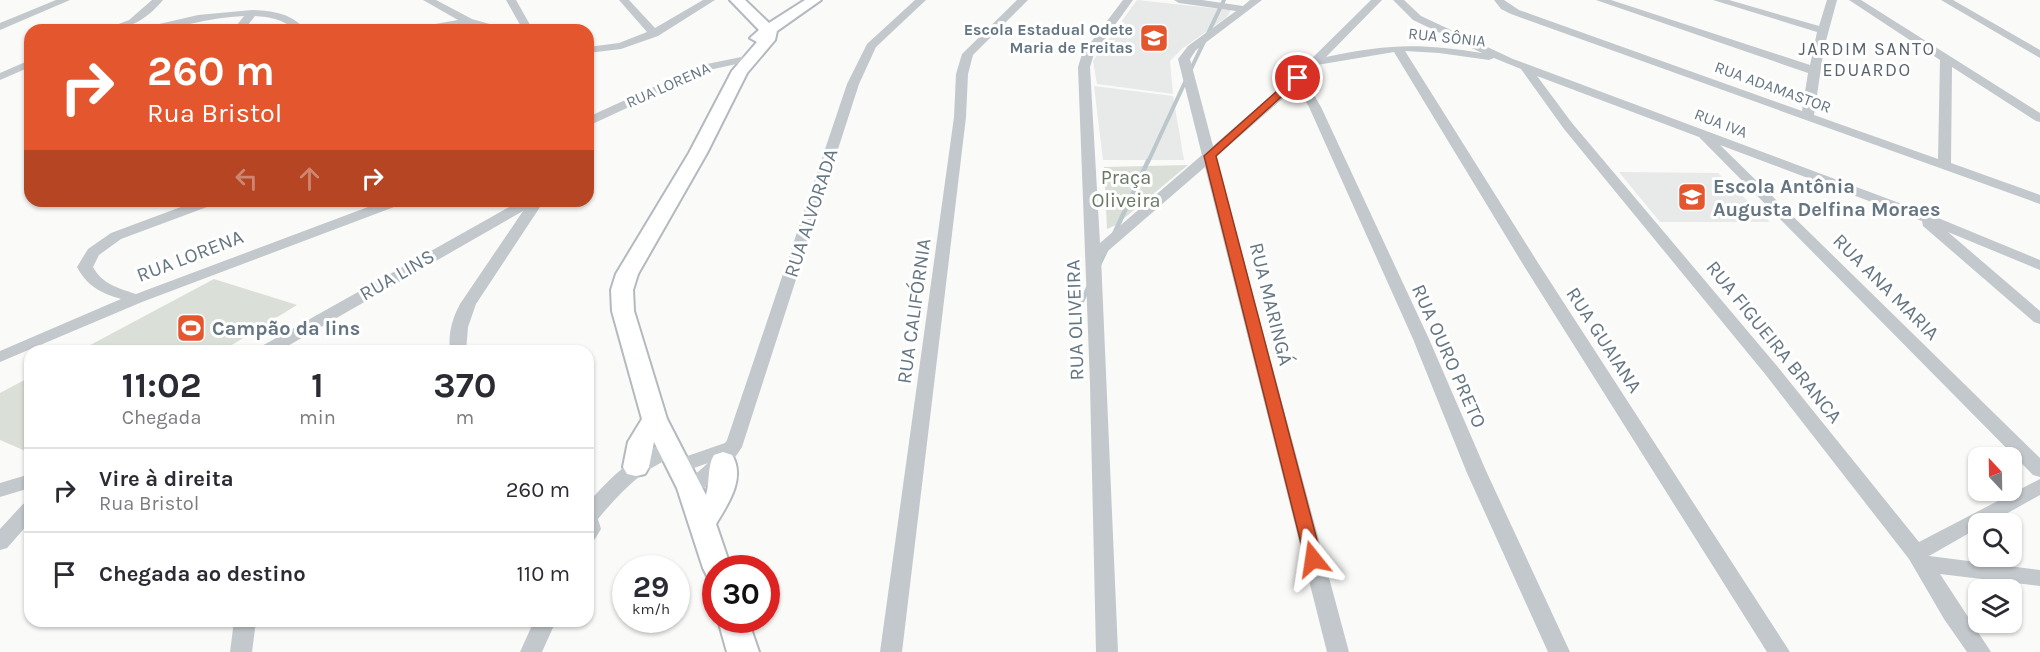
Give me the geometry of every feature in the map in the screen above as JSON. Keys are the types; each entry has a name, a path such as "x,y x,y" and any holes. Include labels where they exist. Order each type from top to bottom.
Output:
{"main road":[{"path":"737,0 770,32"},
{"path":"713,555 690,488 655,418 623,311 622,290 627,274 698,153 742,63 770,37 770,32 814,0"},
{"path":"631,471 641,442 655,418"},
{"path":"703,522 720,496 728,454"},
{"path":"737,633 744,652"}],"street":[{"path":"0,27 65,0"},
{"path":"132,24 158,0"},
{"path":"428,0 468,21 481,24"},
{"path":"511,0 525,24"},
{"path":"624,0 654,34"},
{"path":"594,49 626,46 654,34 710,0"},
{"name":"RUA ALVORADA","path":"690,488 728,454 756,385 853,84 871,46 921,0"},
{"name":"RUA CALIFÓRNIA","path":"891,652 960,117 962,74 968,54 1023,0"},
{"name":"RUA OLIVEIRA","path":"1107,652 1094,256 1084,67 1088,54 1128,0"},
{"path":"1179,0 1246,9"},
{"name":"RUA MARINGÁ","path":"1257,0 1184,56 1338,652"},
{"path":"1094,256 1298,78 1377,0"},
{"name":"RUA IVA","path":"1398,0 1418,18 1525,67 1921,216 2040,265"},
{"name":"RUA ADAMASTOR","path":"1499,0 1515,12 2040,200"},
{"name":"RUA ADAMASTOR","path":"1601,0 1815,71"},
{"path":"1718,0 1824,31"},
{"path":"1807,117 1828,10 1832,0"},
{"path":"1854,0 2040,118"},
{"path":"1946,0 2040,55"},
{"path":"175,24 208,17 252,13 282,18 293,24"},
{"path":"243,24 252,13"},
{"path":"451,24 468,21"},
{"name":"RUA SÔNIA","path":"1312,63 1397,48 1436,49 1509,60"},
{"name":"RUA GUAIANA","path":"1397,48 1538,276 1779,652"},
{"path":"1944,166 1946,59"},
{"name":"RUA LORENA","path":"594,121 706,67 742,63"},
{"path":"0,77 24,66"},
{"name":"RUA FIGUEIRA BRANCA","path":"1525,67 1568,126 1772,370 1919,558 1948,607 1980,652"},
{"name":"RUA OURO PRETO","path":"1298,78 1316,106 1421,339 1477,473 1559,652"},
{"name":"RUA ANA MARIA","path":"1702,134 2040,470"},
{"path":"136,299 99,286 89,277 85,267 93,252 116,236 194,207"},
{"name":"RUA LORENA","path":"28,345 136,299 381,207"},
{"name":"RUA LINS","path":"277,345 519,207"},
{"path":"457,345 460,321 468,304 533,207"},
{"path":"1921,216 2040,319"},
{"name":"RUA LORENA","path":"0,357 24,347"},
{"path":"594,511 631,471 676,459 728,454"},
{"path":"0,490 24,484"},
{"path":"1919,558 2040,486"},
{"path":"0,542 24,516"},
{"path":"1919,558 2040,578"},
{"path":"242,652 244,627"},
{"path":"531,652 542,627"}],"shaded area":[{"name":"Escola Estadual Odete Maria de Freitas","path":"1137,0 1231,10 1227,17 1183,48 1170,61 1173,94 1097,84 1093,61"},
{"path":"1094,86 1173,96 1184,160 1103,160"},
{"name":"Escola Antônia Augusta Delfina Moraes","path":"1619,172 1718,173 1770,222 1660,222"}],"green space":[{"name":"Praça Oliveira","path":"1188,165 1116,225 1107,229 1104,167"},
{"name":"Campão da lins","path":"214,279 297,305 232,345 90,345"},
{"path":"24,380 24,450 0,440 0,393"}],"waterway":[{"path":"1190,71 1224,0"},
{"path":"1148,162 1186,80"},
{"path":"1114,234 1148,161"},
{"path":"1098,267 1107,248"},
{"path":"1082,301 1089,286"}],"place":[{"name":"Escola Estadual Odete Maria de Freitas","path":"1154,38"},
{"name":"Escola Antônia Augusta Delfina Moraes","path":"1692,197"},
{"name":"Campão da lins","path":"191,328"}],"district":[{"name":"JARDIM SANTO EDUARDO","path":"1867,59"}],"route":[{"path":"1298,78 1210,156 1313,559"}]}
